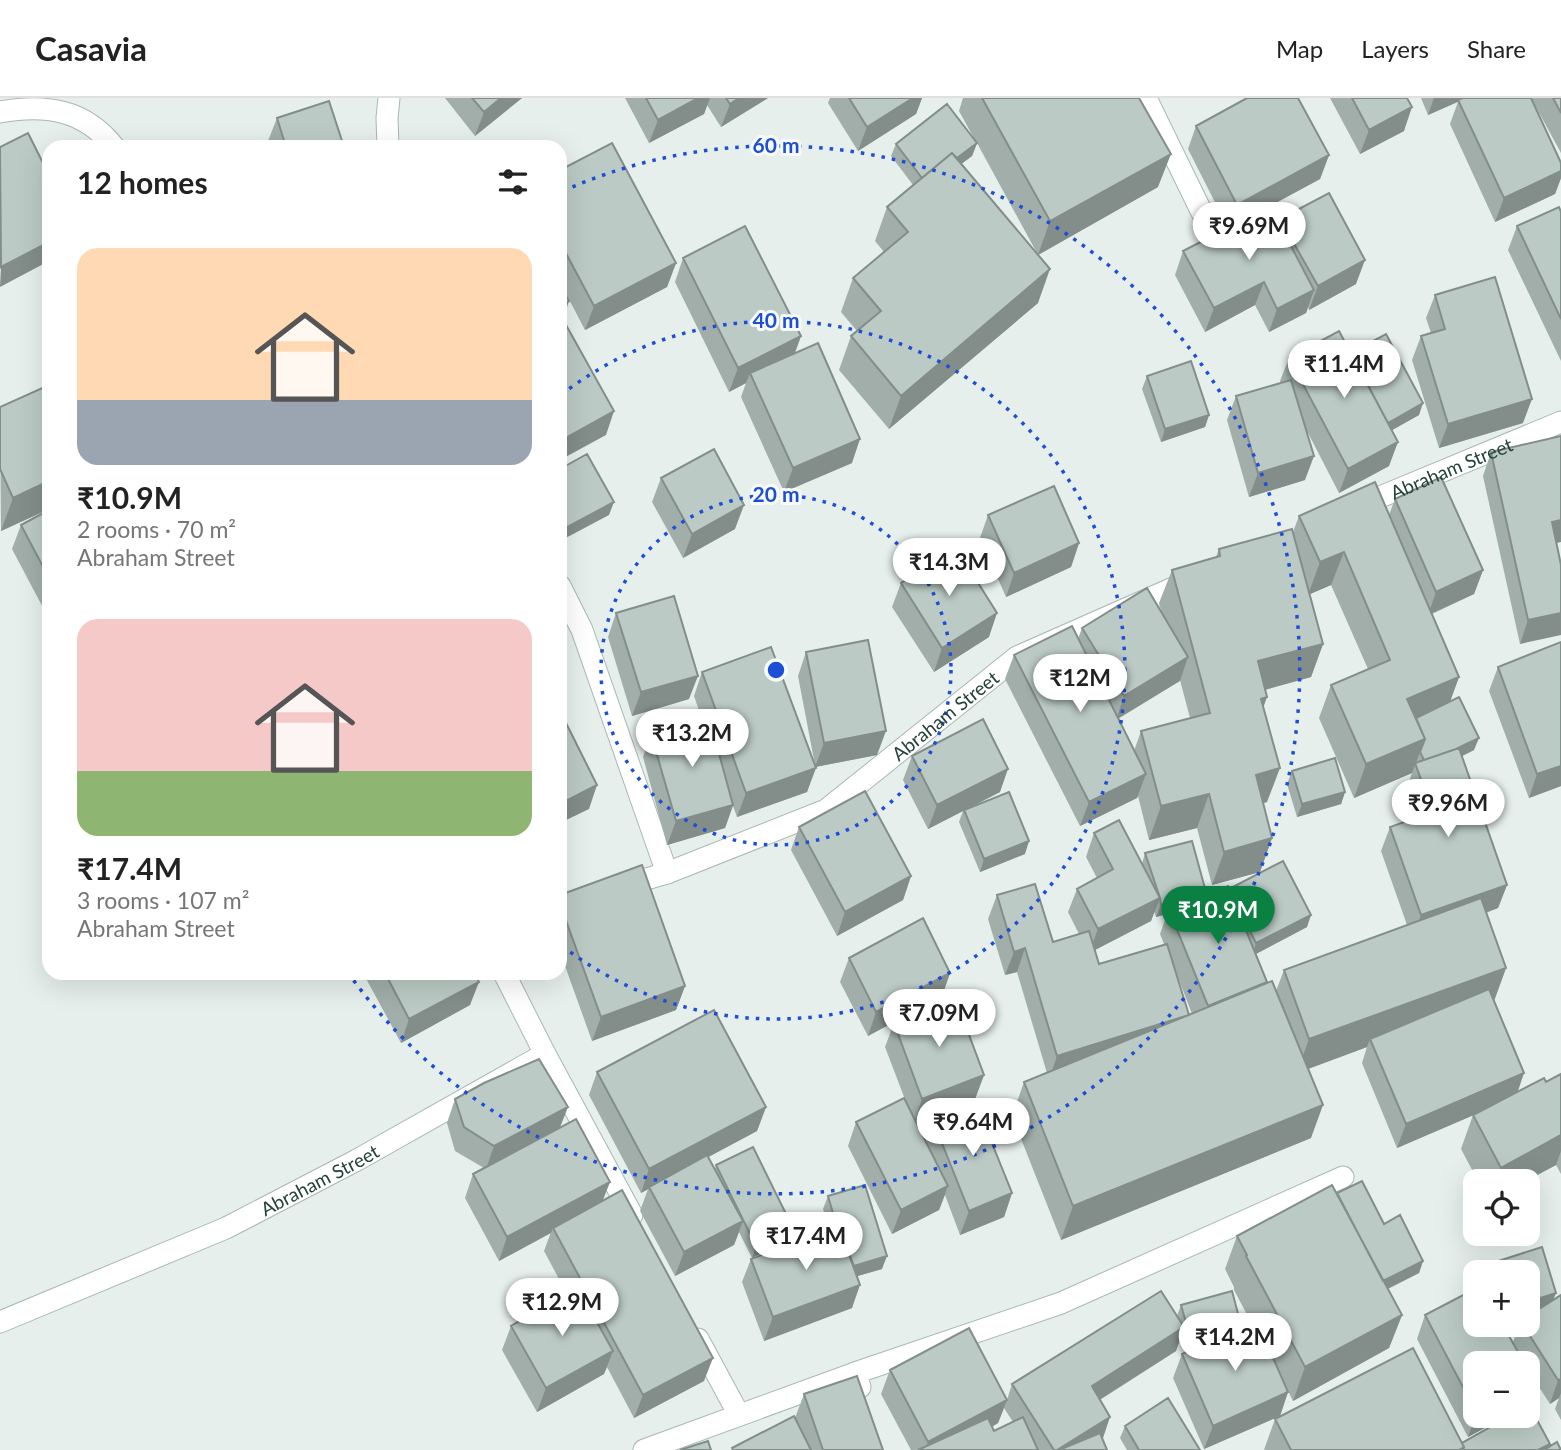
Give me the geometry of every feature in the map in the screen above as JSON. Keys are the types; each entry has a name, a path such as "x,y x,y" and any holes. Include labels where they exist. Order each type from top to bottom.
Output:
{"street":[{"path":"388,140 389,98"},
{"path":"1146,98 1208,225"},
{"path":"0,112 22,108 45,109 79,117 108,140"},
{"name":"Abraham Street","path":"1333,517 1561,422"},
{"name":"Abraham Street","path":"600,892 667,873 826,810 1017,657 1207,573"},
{"path":"567,600 582,629 667,873"},
{"path":"508,980 642,1234"},
{"name":"Abraham Street","path":"0,1322 226,1228 357,1160 545,1054"},
{"path":"643,1450 855,1373 1061,1303 1343,1178"},
{"path":"687,1319 739,1415"},
{"path":"855,1373 868,1412"}],"building":[{"path":"472,98 501,98 484,112"},
{"path":"646,98 698,98 658,120"},
{"path":"726,98 739,98 730,104"},
{"path":"849,98 913,98 867,127"},
{"path":"982,98 1139,98 1171,154 1050,221"},
{"path":"1247,98 1298,98 1329,155 1237,205 1196,126"},
{"path":"1352,98 1407,98 1412,107 1369,130"},
{"path":"1531,98 1561,163 1561,171 1504,198 1458,100"},
{"path":"1553,98 1561,98 1561,113"},
{"path":"329,101 342,140 284,140 277,118"},
{"path":"947,104 977,143 957,158 952,153 922,178 896,144"},
{"path":"28,133 42,161 42,246 1,267 0,147"},
{"path":"612,143 676,263 594,306 567,255 567,166"},
{"path":"952,153 1050,269 901,396 851,336 881,311 853,278 908,232 887,207"},
{"path":"1329,193 1365,260 1318,286 1280,219"},
{"path":"1270,206 1314,290 1277,309 1264,282 1214,308 1183,251"},
{"path":"1559,207 1561,212 1561,319 1517,226"},
{"path":"745,226 801,336 738,368 683,258"},
{"path":"1495,277 1532,399 1448,424 1421,336 1445,329 1435,295"},
{"path":"567,327 614,411 567,437"},
{"path":"1339,331 1398,442 1348,469 1289,358"},
{"path":"1386,334 1423,403 1388,423 1351,353"},
{"path":"818,343 860,439 793,468 750,373"},
{"path":"1191,361 1209,415 1165,429 1147,376"},
{"path":"1291,380 1314,456 1258,473 1236,396"},
{"path":"42,388 42,484 13,498 0,469 0,407"},
{"path":"1561,436 1561,520 1552,522 1561,565 1561,613 1528,620 1491,452"},
{"path":"714,449 744,505 692,534 661,478"},
{"path":"587,454 614,502 567,527 567,465"},
{"path":"1441,477 1483,570 1436,592 1395,499"},
{"path":"1375,482 1459,677 1407,699 1425,739 1366,764 1331,685 1390,660 1344,552 1320,562 1299,516"},
{"path":"1054,486 1079,543 1014,573 988,515"},
{"path":"42,514 42,565 21,525"},
{"path":"1292,529 1323,644 1258,661 1267,697 1261,699 1280,768 1256,775 1272,838 1224,852 1209,794 1161,806 1141,731 1210,713 1172,570 1220,556 1219,549"},
{"path":"956,548 997,613 942,648 901,583"},
{"path":"1147,588 1188,657 1124,696 1082,628"},
{"path":"674,596 698,676 641,692 616,613"},
{"path":"1072,626 1146,774 1089,802 1014,655"},
{"path":"868,640 886,731 824,743 806,652"},
{"path":"1561,642 1561,766 1537,774 1498,667"},
{"path":"771,647 816,768 746,793 702,672"},
{"path":"1459,697 1479,738 1424,760 1420,752 1425,739 1416,718"},
{"path":"709,717 733,805 676,821 651,734"},
{"path":"983,719 1008,769 937,805 912,756"},
{"path":"567,725 597,785 567,800"},
{"path":"1459,748 1507,885 1421,915 1390,827 1433,812 1415,763"},
{"path":"1335,758 1345,792 1302,804 1292,771"},
{"path":"865,791 911,876 845,912 799,827"},
{"path":"1009,792 1029,841 984,859 964,810"},
{"path":"1119,820 1160,898 1098,929 1077,889 1113,869 1094,833"},
{"path":"1192,841 1206,892 1161,905 1145,853"},
{"path":"1283,861 1311,915 1256,943 1229,889"},
{"path":"642,865 685,986 601,1017 567,923 567,892"},
{"path":"1035,884 1053,942 1089,931 1099,964 1167,944 1189,1015 1057,1056 1025,948 1014,952 997,895"},
{"path":"1228,886 1267,982 1208,1006 1169,910"},
{"path":"1481,898 1506,968 1309,1039 1284,970"},
{"path":"923,918 950,973 876,1012 849,958"},
{"path":"389,980 479,982 409,1019"},
{"path":"1272,981 1323,1105 1073,1206 1024,1082"},
{"path":"1489,989 1524,1073 1406,1124 1370,1039"},
{"path":"956,1000 984,1075 922,1099 894,1023"},
{"path":"714,1010 766,1107 649,1169 597,1072"},
{"path":"539,1059 568,1107 494,1146 464,1127 455,1099"},
{"path":"1561,1074 1561,1135 1501,1168 1473,1115 1544,1078 1546,1082"},
{"path":"904,1098 948,1186 901,1210 856,1122"},
{"path":"977,1106 1012,1193 969,1211 934,1123"},
{"path":"576,1119 610,1182 507,1237 473,1174"},
{"path":"753,1147 793,1228 756,1246 716,1165"},
{"path":"707,1155 743,1221 684,1252 649,1187"},
{"path":"1362,1181 1384,1224 1400,1215 1423,1261 1383,1281 1337,1193"},
{"path":"865,1185 887,1256 854,1266 837,1227 828,1196"},
{"path":"1332,1185 1402,1315 1305,1367 1237,1236"},
{"path":"622,1190 713,1358 643,1395 553,1228"},
{"path":"839,1227 860,1285 773,1317 751,1259"},
{"path":"1542,1247 1556,1293 1540,1298 1540,1260 1502,1260"},
{"path":"578,1288 613,1351 546,1388 511,1326"},
{"path":"1161,1291 1184,1327 1092,1386 1110,1417 1054,1450 1012,1384"},
{"path":"1232,1291 1241,1325 1190,1337 1181,1305"},
{"path":"1463,1295 1463,1337 1510,1337 1517,1351 1463,1351 1463,1387 1425,1315"},
{"path":"1561,1295 1561,1379 1558,1380 1531,1337 1540,1337 1540,1308"},
{"path":"1257,1321 1288,1392 1213,1426 1182,1354"},
{"path":"969,1328 1007,1400 928,1442 890,1370"},
{"path":"1413,1348 1464,1447 1459,1450 1291,1450 1275,1419"},
{"path":"857,1376 883,1450 823,1450 804,1394"},
{"path":"1168,1398 1200,1450 1139,1450 1125,1426"},
{"path":"794,1416 811,1450 733,1450 732,1448"},
{"path":"1023,1417 1038,1450 918,1450 988,1418 994,1431"},
{"path":"1540,1425 1550,1444 1538,1450 1463,1450 1462,1443 1489,1428 1540,1428"},
{"path":"1100,1433 1107,1450 1059,1450"},
{"path":"708,1441 711,1450 680,1450"},
{"path":"1557,1442 1561,1450 1544,1450"}]}
